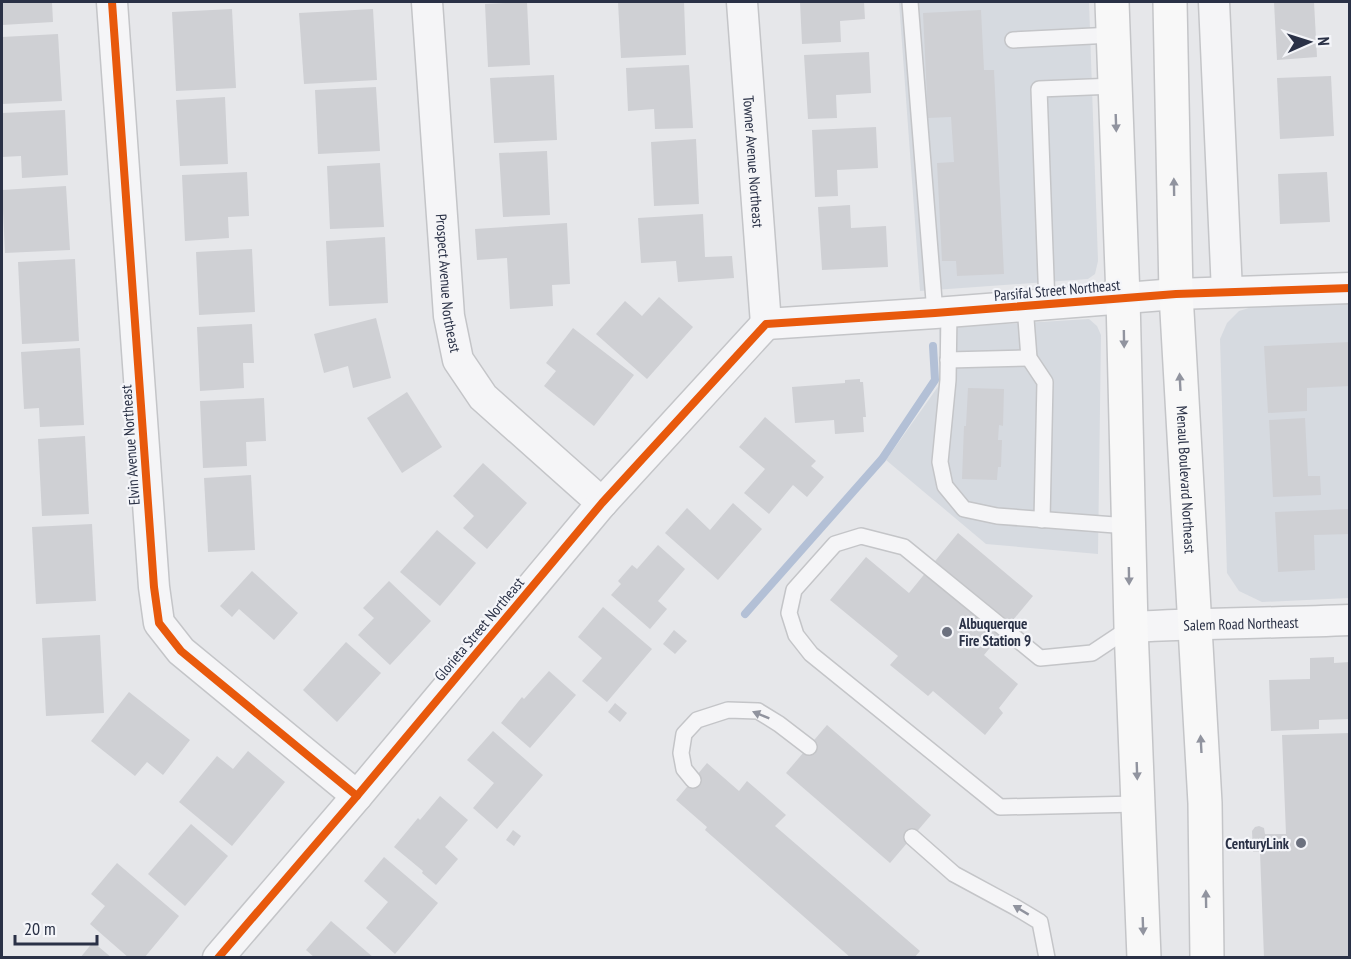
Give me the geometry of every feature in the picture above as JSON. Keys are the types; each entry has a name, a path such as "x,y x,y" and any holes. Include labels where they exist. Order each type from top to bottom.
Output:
{"main road":[{"path":"1112,2 1123,298 1131,627 1144,957"},
{"name":"Menaul Boulevard Northeast","path":"1170,2 1176,294 1204,802 1207,957"}],"street":[{"name":"Elvin Avenue Northeast","path":"112,2 154,587 159,623 181,651 357,796"},
{"name":"Prospect Avenue Northeast","path":"427,2 449,316 458,360 483,397 602,503"},
{"name":"Towner Avenue Northeast","path":"742,2 766,324"},
{"path":"1214,2 1227,292"},
{"name":"Parsifal Street Northeast","path":"766,324 942,313 1176,294 1350,288"},
{"name":"Glorieta Street Northeast","path":"218,957 357,796 602,503 766,324"},
{"name":"Salem Road Northeast","path":"1131,627 1194,623 1241,624 1350,620"}],"lane":[{"path":"910,2 948,360 940,462 945,486 964,509 997,516 1128,526"},
{"path":"1013,40 1113,35"},
{"path":"1042,520 1045,382 1029,358 1036,305 1039,89 1115,86"},
{"path":"948,360 1029,358"},
{"path":"1131,627 1092,653 1040,658 904,547 861,536 835,544 794,590 789,613 796,635 811,654 1000,807 1138,804"},
{"path":"693,780 684,769 681,753 684,735 698,720 728,710 758,711 808,747"},
{"path":"912,837 954,874 1040,922 1047,957"}],"shaded area":[{"path":"899,2 1089,2 1098,261 1095,274 1088,279 920,291"},
{"path":"1349,303 1349,598 1262,602 1239,591 1227,573 1220,339 1227,323 1239,311 1259,305"},
{"path":"1089,319 1097,326 1101,335 1098,554 986,544 886,460 942,381 939,328"}],"building":[{"path":"2,2 52,2 53,22 2,25"},
{"path":"527,2 530,65 488,67 485,4"},
{"path":"618,2 684,2 686,55 621,58"},
{"path":"800,2 864,2 865,19 840,21 841,42 802,44"},
{"path":"1274,2 1314,2 1317,57 1277,60"},
{"path":"232,9 236,88 176,91 172,12"},
{"path":"373,9 377,80 304,84 299,13"},
{"path":"981,10 984,70 994,70 1004,274 957,276 956,261 942,261 937,163 954,162 951,117 928,118 923,13"},
{"path":"58,34 62,101 2,104 2,37"},
{"path":"869,52 871,93 836,95 837,118 808,119 804,55"},
{"path":"689,65 693,128 655,129 654,109 628,111 626,68"},
{"path":"554,75 557,140 494,143 490,78"},
{"path":"1331,76 1334,136 1280,139 1277,78"},
{"path":"376,87 380,151 318,154 315,90"},
{"path":"225,97 228,164 180,166 176,100"},
{"path":"65,110 68,175 22,178 21,156 2,157 2,113"},
{"path":"876,127 878,168 837,170 838,196 815,197 812,130"},
{"path":"696,139 699,204 654,206 651,142"},
{"path":"547,151 550,215 503,217 499,153"},
{"path":"380,163 384,227 330,229 327,166"},
{"path":"247,172 249,216 228,217 229,238 185,241 182,175"},
{"path":"1327,172 1330,222 1280,224 1278,174"},
{"path":"66,186 70,250 5,253 2,190"},
{"path":"850,205 851,228 886,226 888,267 822,270 818,207"},
{"path":"703,214 705,257 732,256 734,278 678,282 676,261 641,263 638,218"},
{"path":"567,223 570,284 552,285 553,306 510,309 507,258 477,260 475,229"},
{"path":"385,237 388,303 329,306 326,241"},
{"path":"252,249 255,312 199,315 196,252"},
{"path":"75,259 79,341 22,344 18,262"},
{"path":"659,297 693,327 647,379 596,334 625,301 642,316"},
{"path":"376,318 391,378 353,388 348,366 324,373 314,334"},
{"path":"252,324 254,363 243,363 244,388 200,391 197,327"},
{"path":"573,328 634,375 594,426 544,386 556,371 546,363"},
{"path":"1350,342 1350,386 1307,388 1307,411 1268,413 1264,346"},
{"path":"80,348 84,425 40,427 39,408 24,409 21,352"},
{"path":"860,379 860,382 863,382 866,417 863,417 864,432 835,434 834,420 795,423 792,387 845,383 845,380"},
{"path":"968,388 1004,389 1003,426 999,425 998,440 1002,440 1001,467 998,467 997,480 962,479"},
{"path":"407,392 442,447 402,473 367,418"},
{"path":"264,398 266,441 246,442 247,466 203,468 200,401"},
{"path":"765,417 816,461 811,466 824,477 807,497 793,485 769,514 744,493 765,469 739,447"},
{"path":"1305,418 1308,476 1320,476 1321,495 1273,497 1269,420"},
{"path":"85,436 89,514 42,516 38,439"},
{"path":"483,463 527,503 487,549 463,528 474,516 453,496"},
{"path":"251,475 255,550 208,552 204,478"},
{"path":"733,503 762,529 718,580 665,533 687,508 710,530"},
{"path":"1350,509 1350,534 1314,535 1315,570 1278,572 1275,512"},
{"path":"92,524 96,601 36,604 32,527"},
{"path":"437,530 476,563 440,606 400,572"},
{"path":"958,533 1033,596 984,655 1018,684 999,708 1003,713 985,735 933,691 928,696 890,665 898,656 830,600 866,557 909,593"},
{"path":"658,545 685,569 658,601 667,609 650,629 611,595 621,584 618,581 632,565 637,569"},
{"path":"252,571 298,613 274,640 239,609 232,617 220,606"},
{"path":"389,581 431,621 390,665 358,635 374,618 363,608"},
{"path":"603,607 652,649 607,702 582,681 602,658 578,637"},
{"path":"674,630 687,641 675,654 663,644"},
{"path":"100,635 104,713 46,716 42,638"},
{"path":"346,642 381,673 337,722 303,690"},
{"path":"1334,657 1334,663 1350,662 1350,719 1319,720 1319,729 1271,731 1269,680 1310,679 1310,658"},
{"path":"549,671 576,695 530,748 501,723 522,697 524,699"},
{"path":"129,692 190,740 163,775 147,762 135,776 91,741"},
{"path":"615,703 627,713 620,722 608,712"},
{"path":"827,725 931,815 890,863 786,773"},
{"path":"493,731 543,775 497,829 473,808 494,783 467,760"},
{"name":"CenturyLink","path":"1350,733 1350,958 1264,958 1260,852 1253,852 1252,831 1259,826 1264,828 1265,834 1286,834 1282,735"},
{"path":"248,751 285,782 232,846 179,802 217,756 233,769"},
{"path":"707,763 739,791 747,781 786,815 775,826 920,951 914,958 851,958 705,830 707,827 676,800"},
{"path":"440,796 468,820 445,847 458,859 436,885 394,847"},
{"path":"191,824 228,856 185,906 148,874"},
{"path":"513,830 521,836 514,846 506,840"},
{"path":"384,857 438,903 395,954 366,928 388,902 364,881"},
{"path":"117,863 179,916 144,958 129,958 90,924 105,906 91,894"},
{"path":"331,921 374,958 315,958 306,950"},
{"path":"93,942 112,958 80,958"}],"waterway":[{"path":"745,614 882,459 935,380 933,346"}],"cycle path":[{"path":"112,2 154,587 159,623 181,651 357,796"},
{"path":"218,958 602,503 766,324 1176,294 1350,288"}],"place":[{"name":"Albuquerque Fire Station 9","path":"947,632"},
{"name":"CenturyLink","path":"1301,843"}]}
